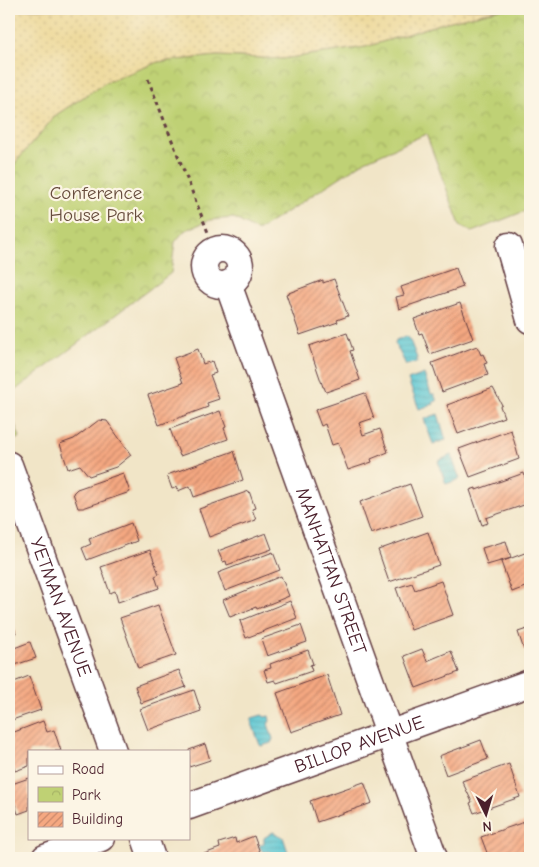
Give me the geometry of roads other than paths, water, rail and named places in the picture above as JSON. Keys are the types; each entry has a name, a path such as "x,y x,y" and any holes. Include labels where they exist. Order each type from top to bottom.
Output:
{"street":[{"path":"509,246 530,320"},
{"name":"MANHATTAN STREET","path":"228,284 434,858"},
{"name":"YETMAN AVENUE","path":"9,465 113,750"},
{"name":"BILLOP AVENUE","path":"190,806 530,683"},
{"path":"45,858 95,840"},
{"path":"145,840 152,858"}],"water":[{"path":"406,336 409,338 417,362 406,365 395,343 396,340"},
{"path":"424,374 431,394 434,394 437,401 433,402 434,404 419,409 408,380"},
{"path":"438,414 446,440 433,444 424,419"},
{"path":"451,455 460,479 446,484 438,461"},
{"path":"262,715 265,717 269,716 270,721 268,724 273,739 271,743 261,746 251,721 252,718"},
{"path":"273,832 283,837 289,855 273,858 270,851 263,852 259,846 264,843 264,838"}],"park label":[{"name":"Conference House Park","path":"96,204"}]}
